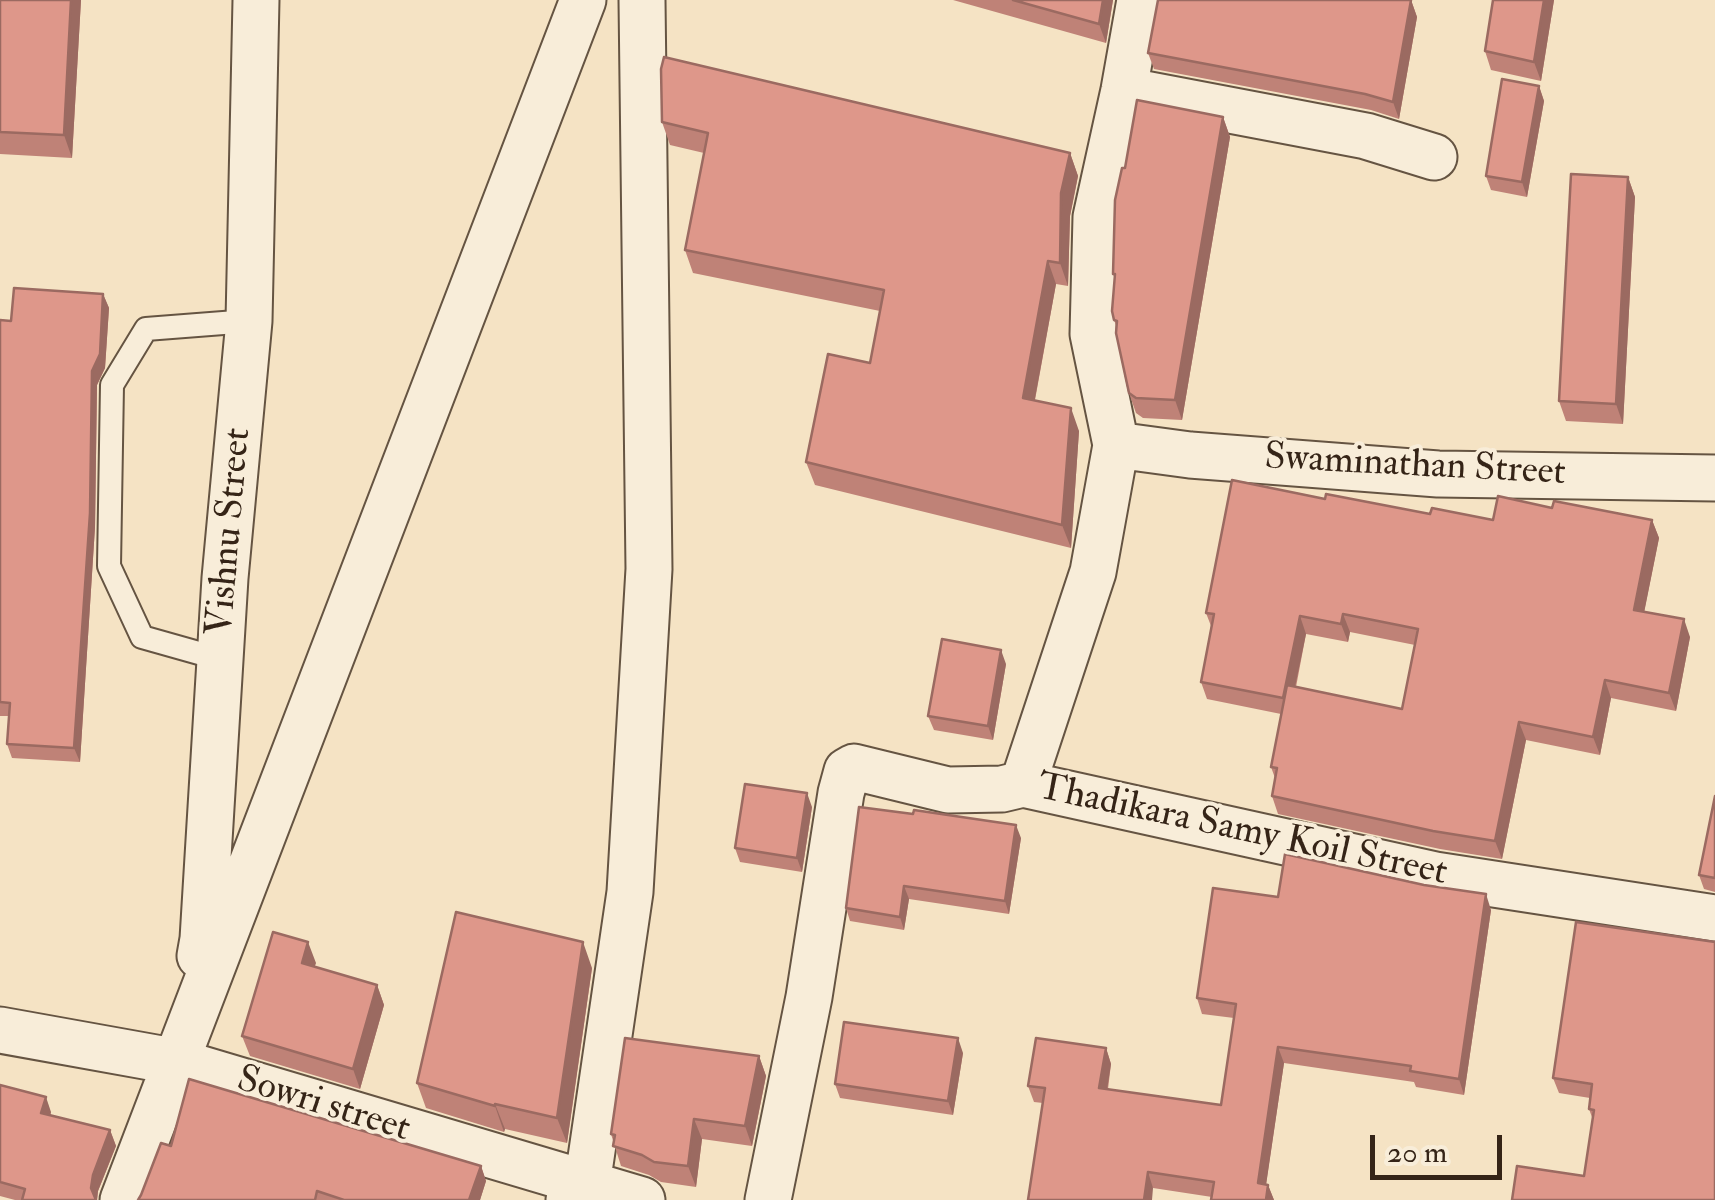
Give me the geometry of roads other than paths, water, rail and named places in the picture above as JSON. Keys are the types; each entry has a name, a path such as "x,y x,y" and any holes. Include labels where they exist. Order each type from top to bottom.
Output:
{"street":[{"name":"Vishnu Street","path":"147,1200 203,939 225,578 249,321 256,0"},
{"path":"123,1200 583,0"},
{"path":"578,1192 630,892 649,569 642,0"},
{"path":"1022,784 1092,572 1116,445 1093,334 1096,217 1140,0"},
{"path":"1124,90 1366,136 1434,157"},
{"name":"Swaminathan Street","path":"1116,445 1190,456 1438,474 1715,478"},
{"name":"Thadikara Samy Koil Street","path":"768,1200 808,997 841,794 847,771 854,768 948,790 1002,789 1022,784 1435,875 1715,918"},
{"name":"Sowri street","path":"0,1030 178,1062 578,1192 642,1200"}],"lane":[{"path":"220,659 142,637 109,566 112,385 146,329 249,321"}]}
